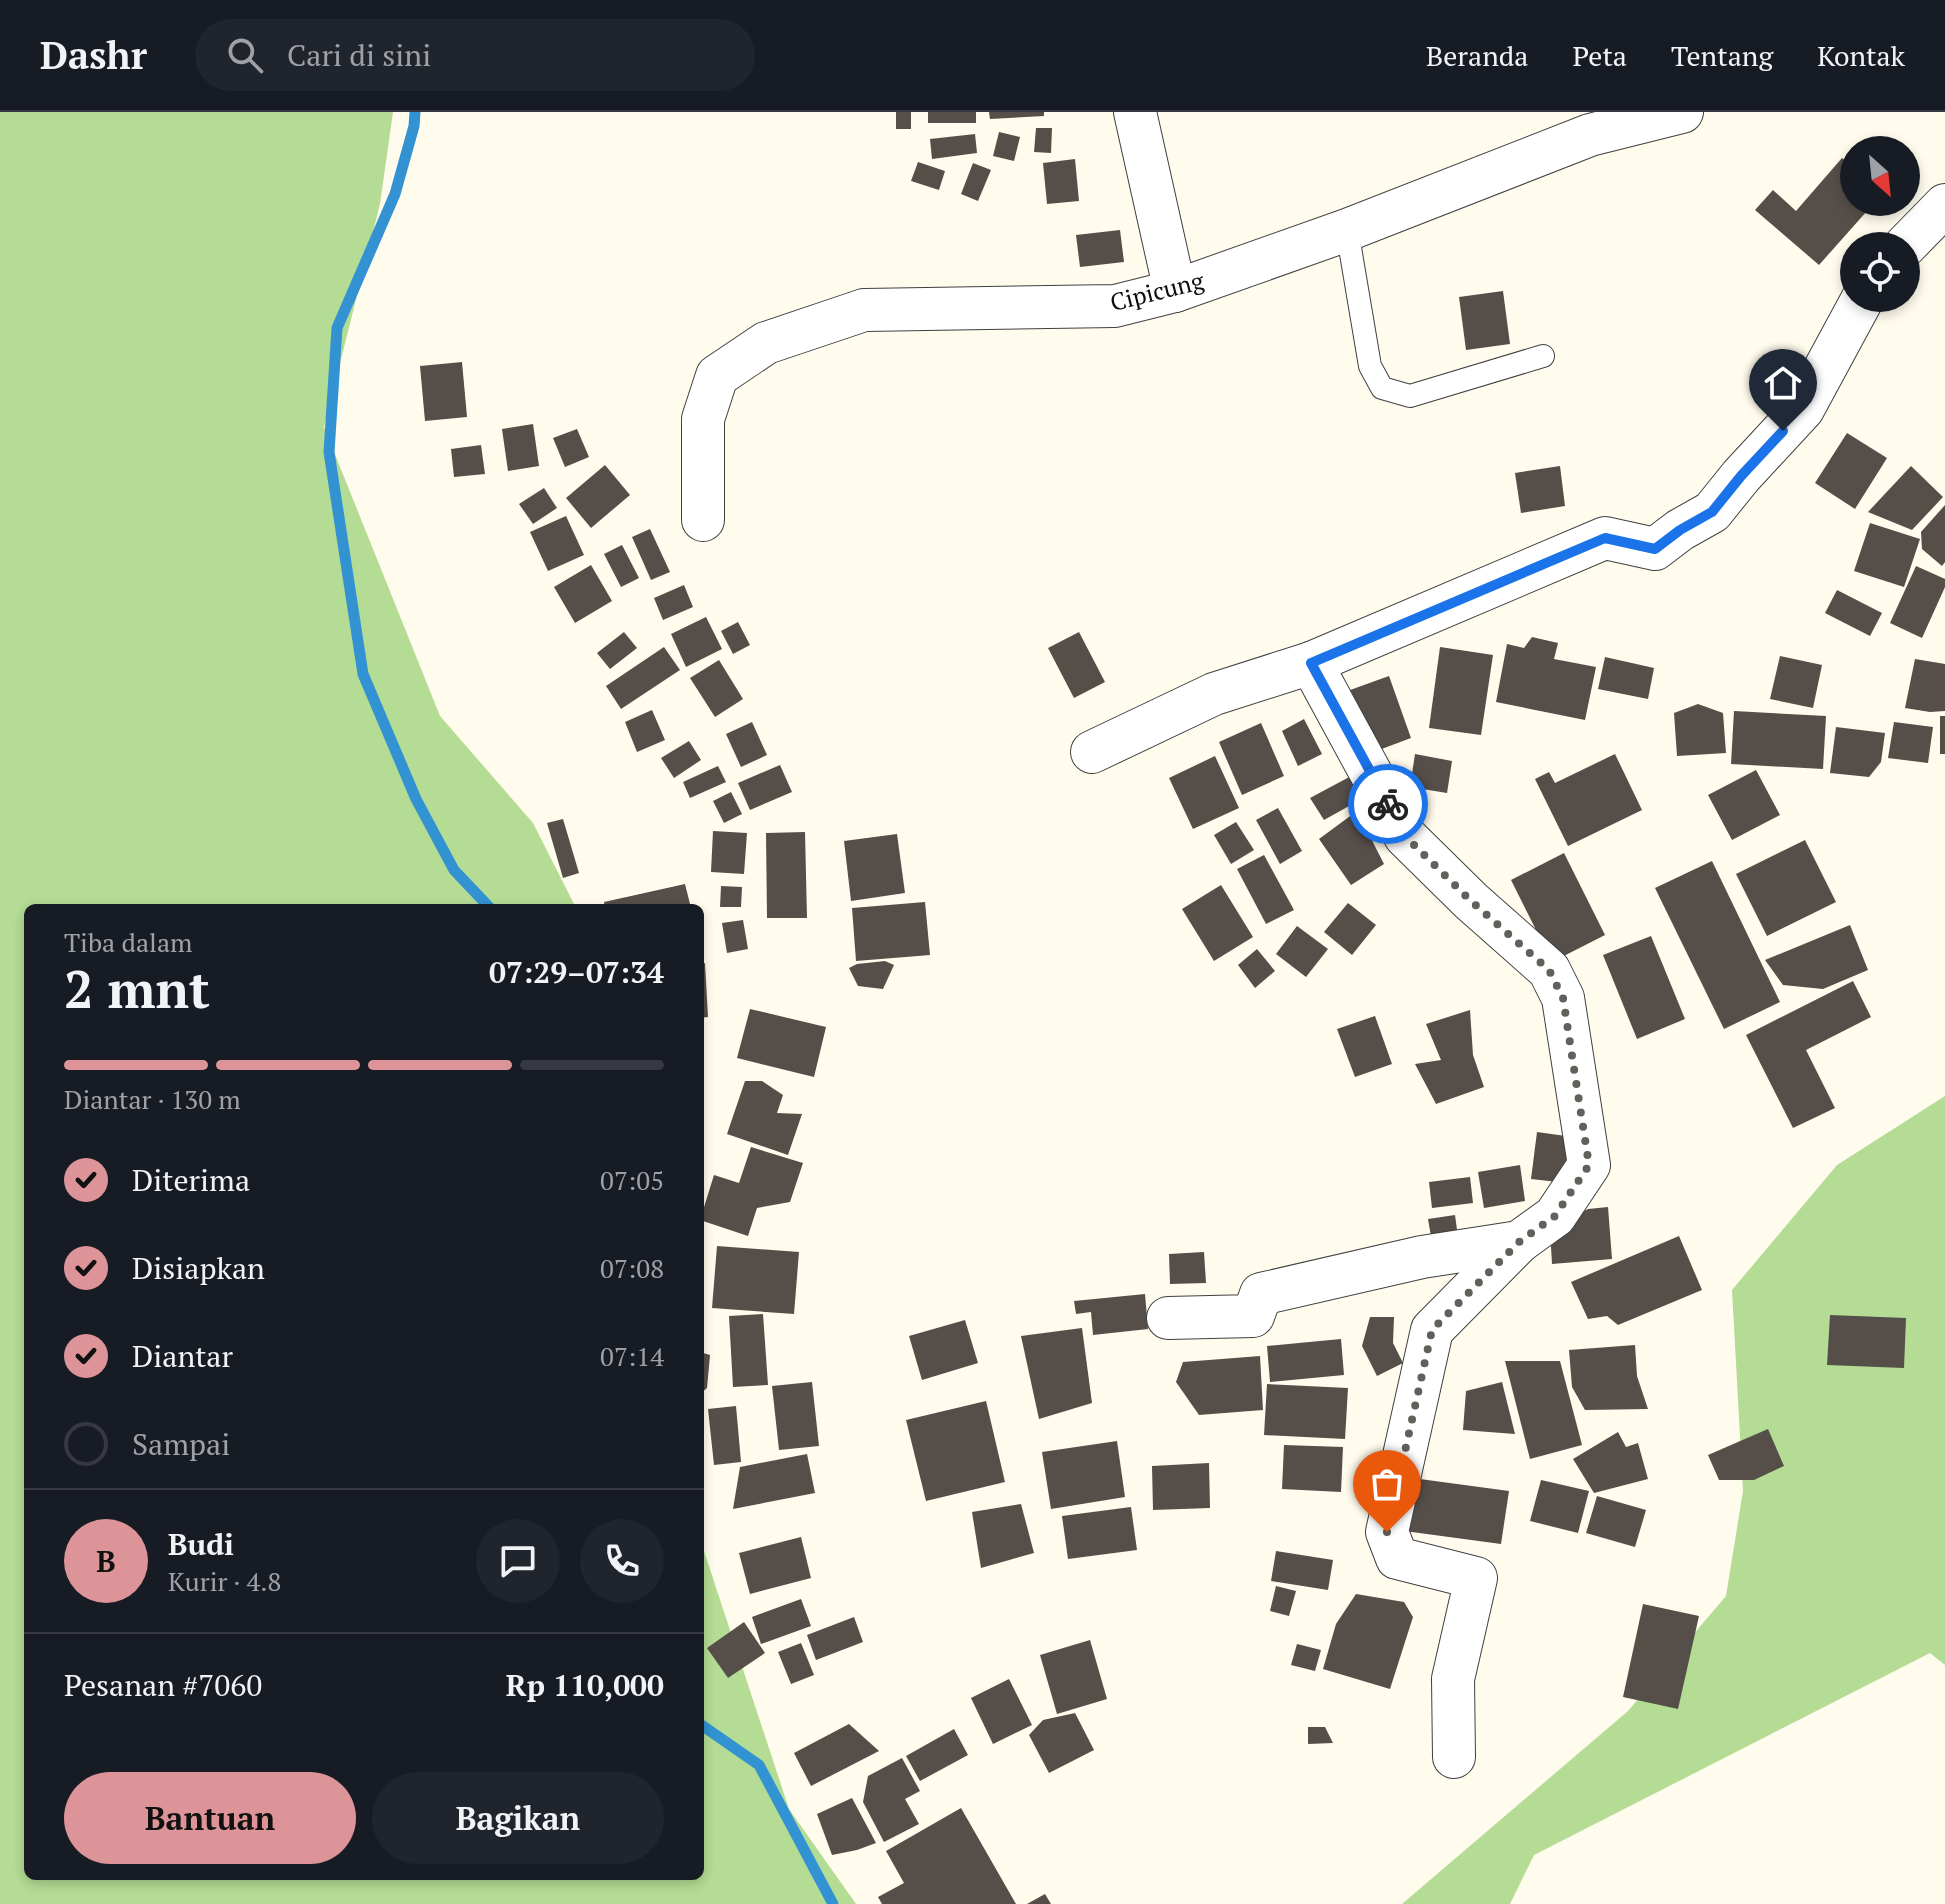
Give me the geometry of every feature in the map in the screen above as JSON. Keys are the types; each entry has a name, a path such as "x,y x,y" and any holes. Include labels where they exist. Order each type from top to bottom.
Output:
{"street":[{"path":"1135,112 1175,291"},
{"name":"Cipicung","path":"703,520 703,419 717,376 766,343 864,310 1115,306 1175,291 1347,230 1590,135 1682,112"},
{"path":"1919,232 1945,205"},
{"path":"1092,752 1214,694 1311,663 1605,538 1655,549 1712,512 1803,409 1855,312"},
{"path":"1311,663 1405,836 1471,901 1549,970 1563,998 1589,1165 1555,1216 1519,1242 1432,1330 1387,1532 1397,1558 1476,1578 1453,1679 1454,1757"},
{"path":"1168,1318 1253,1316 1261,1294 1422,1257 1519,1242"}],"lane":[{"path":"1347,230 1370,366 1382,388 1410,396 1543,356"}],"green space":[{"path":"0,112 393,112 380,204 324,427 440,716 533,823 574,904 24,904 24,1880 704,1880 704,1551 789,1809 856,1904 0,1904"},
{"path":"1945,1096 1945,1665 1930,1653 1534,1855 1510,1904 1402,1904 1628,1711 1726,1596 1743,1491 1732,1290 1837,1165"}],"building":[{"path":"896,112 911,112 911,129 896,129"},
{"path":"928,112 976,112 976,123 928,123"},
{"path":"989,112 1044,112 1044,116 990,119"},
{"path":"1036,128 1052,128 1051,153 1034,152"},
{"path":"999,132 1020,137 1014,161 993,156"},
{"path":"975,134 977,153 932,159 930,139"},
{"path":"1075,159 1079,201 1047,204 1043,163"},
{"path":"1840,160 1840,216 1863,216 1848,232 1840,232 1840,241 1819,265 1755,210 1773,190 1796,211"},
{"path":"918,162 945,171 939,190 911,181"},
{"path":"973,163 991,170 978,201 961,194"},
{"path":"1120,230 1124,262 1080,267 1076,235"},
{"path":"1503,291 1510,344 1466,350 1459,297"},
{"path":"462,362 467,417 425,421 420,366"},
{"path":"533,424 539,466 508,471 502,429"},
{"path":"577,429 589,457 565,467 553,438"},
{"path":"1847,433 1887,458 1855,509 1815,483"},
{"path":"481,445 485,474 454,477 451,449"},
{"path":"605,465 630,495 591,528 566,498"},
{"path":"1560,466 1565,506 1521,513 1515,473"},
{"path":"1911,466 1943,497 1912,530 1868,512"},
{"path":"544,488 557,508 533,524 519,504"},
{"path":"1945,505 1945,562 1942,566 1922,549 1921,532"},
{"path":"566,516 584,555 548,571 530,532"},
{"path":"1870,523 1920,539 1904,587 1854,571"},
{"path":"650,529 670,572 651,580 632,537"},
{"path":"622,545 639,578 621,587 604,554"},
{"path":"591,565 612,601 575,623 554,587"},
{"path":"1916,566 1945,579 1945,587 1922,638 1890,623"},
{"path":"684,585 693,607 663,620 654,598"},
{"path":"1837,590 1882,613 1870,636 1825,613"},
{"path":"706,617 722,649 686,667 671,634"},
{"path":"738,622 750,645 733,654 721,631"},
{"path":"624,632 637,648 610,669 597,653"},
{"path":"1079,632 1105,682 1074,698 1048,648"},
{"path":"1532,637 1558,643 1554,659 1596,667 1585,720 1496,702 1507,644 1524,648"},
{"path":"664,647 680,670 621,709 606,686"},
{"path":"1440,647 1493,655 1481,735 1429,728"},
{"path":"1780,656 1822,665 1813,708 1770,699"},
{"path":"1605,657 1654,668 1648,699 1598,689"},
{"path":"1915,659 1945,664 1945,711 1905,708"},
{"path":"719,660 743,699 715,717 690,678"},
{"path":"1389,676 1411,738 1363,756 1339,694"},
{"path":"1698,704 1723,713 1726,753 1677,756 1674,713"},
{"path":"652,710 665,740 637,752 625,722"},
{"path":"1734,711 1826,716 1823,769 1731,764"},
{"path":"1940,716 1945,716 1945,754 1940,754"},
{"path":"1304,719 1322,754 1298,766 1282,731"},
{"path":"752,722 767,755 741,767 726,734"},
{"path":"1894,722 1933,727 1928,763 1888,758"},
{"path":"1261,723 1284,776 1242,795 1219,742"},
{"path":"1836,727 1885,733 1881,762 1869,777 1830,773"},
{"path":"689,741 701,760 674,778 661,758"},
{"path":"1415,754 1452,761 1447,793 1410,787"},
{"path":"1615,754 1642,810 1568,846 1535,779 1549,772 1555,783"},
{"path":"1215,756 1239,808 1193,829 1169,778"},
{"path":"780,765 792,792 750,810 738,783"},
{"path":"718,766 726,782 690,798 683,782"},
{"path":"1756,770 1780,815 1732,840 1708,795"},
{"path":"1353,775 1367,796 1324,820 1310,798"},
{"path":"731,792 742,814 724,823 713,801"},
{"path":"1278,808 1302,851 1280,864 1256,820"},
{"path":"1357,811 1384,864 1351,885 1319,839"},
{"path":"563,819 579,873 563,878 547,823"},
{"path":"1236,822 1254,850 1231,864 1214,835"},
{"path":"713,831 747,833 744,874 711,872"},
{"path":"805,832 807,918 767,918 766,833"},
{"path":"897,834 905,893 851,901 844,841"},
{"path":"1805,840 1836,902 1767,936 1736,874"},
{"path":"1564,853 1605,935 1552,962 1511,880"},
{"path":"1264,855 1294,910 1266,924 1237,869"},
{"path":"1712,861 1780,1002 1724,1029 1655,888"},
{"path":"685,884 690,904 604,904"},
{"path":"1221,885 1253,937 1214,961 1182,909"},
{"path":"721,886 742,887 741,907 720,907"},
{"path":"925,902 930,955 856,961 852,908"},
{"path":"1348,903 1376,925 1352,955 1324,932"},
{"path":"743,920 748,949 727,953 722,923"},
{"path":"1850,925 1868,970 1823,989 1783,985 1765,960"},
{"path":"1297,926 1328,949 1306,977 1276,954"},
{"path":"1651,936 1685,1019 1637,1039 1603,955"},
{"path":"1257,949 1275,971 1255,988 1238,965"},
{"path":"885,961 894,965 883,989 858,986 849,968"},
{"path":"704,963 708,1017 704,1018"},
{"path":"1853,981 1871,1017 1806,1050 1835,1108 1793,1128 1746,1035"},
{"path":"750,1009 826,1027 814,1077 737,1058"},
{"path":"1470,1010 1473,1055 1484,1087 1436,1104 1415,1064 1441,1060 1426,1024"},
{"path":"1375,1016 1392,1064 1355,1077 1337,1029"},
{"path":"745,1081 762,1081 783,1095 777,1113 802,1114 788,1155 727,1134"},
{"path":"1537,1132 1573,1137 1567,1183 1531,1179"},
{"path":"751,1147 803,1163 790,1202 757,1208 748,1236 704,1221 704,1207 714,1175 739,1183"},
{"path":"1520,1165 1525,1201 1484,1208 1478,1172"},
{"path":"1470,1177 1473,1203 1432,1208 1429,1182"},
{"path":"1608,1207 1612,1259 1552,1264 1550,1229 1588,1209"},
{"path":"1455,1215 1458,1237 1432,1242 1428,1219"},
{"path":"1679,1236 1702,1290 1618,1325 1607,1316 1588,1319 1571,1282"},
{"path":"717,1246 799,1252 794,1314 712,1308"},
{"path":"1204,1252 1206,1283 1170,1284 1169,1254"},
{"path":"1145,1294 1148,1329 1093,1335 1091,1312 1076,1314 1074,1301"},
{"path":"763,1314 768,1385 733,1387 729,1316"},
{"path":"1830,1315 1906,1318 1904,1368 1827,1365"},
{"path":"1370,1317 1394,1317 1393,1343 1403,1363 1377,1376 1362,1346"},
{"path":"965,1320 978,1363 922,1380 909,1336"},
{"path":"1082,1328 1092,1403 1039,1419 1021,1336"},
{"path":"1341,1339 1344,1375 1270,1382 1267,1346"},
{"path":"1635,1345 1637,1376 1648,1409 1585,1410 1572,1387 1569,1350"},
{"path":"704,1353 710,1355 707,1388 704,1391"},
{"path":"1260,1356 1263,1410 1199,1415 1176,1382 1183,1362"},
{"path":"1505,1361 1560,1361 1582,1445 1530,1459"},
{"path":"812,1382 819,1446 779,1450 772,1386"},
{"path":"1502,1382 1515,1434 1463,1430 1466,1391"},
{"path":"1267,1384 1348,1388 1345,1439 1264,1435"},
{"path":"986,1401 1005,1482 926,1501 906,1420"},
{"path":"736,1406 741,1462 714,1465 708,1409"},
{"path":"1768,1429 1784,1466 1754,1480 1719,1480 1708,1455"},
{"path":"1618,1432 1626,1447 1638,1443 1648,1479 1594,1493 1573,1459"},
{"path":"1117,1441 1125,1497 1051,1509 1042,1452"},
{"path":"1284,1445 1343,1447 1341,1492 1282,1489"},
{"path":"807,1454 815,1493 733,1509 740,1467"},
{"path":"1209,1463 1210,1508 1153,1510 1152,1466"},
{"path":"1405,1477 1509,1491 1501,1544 1397,1530"},
{"path":"1541,1480 1589,1491 1578,1533 1530,1521"},
{"path":"1597,1496 1646,1510 1635,1547 1586,1533"},
{"path":"1021,1504 1034,1553 981,1568 972,1512"},
{"path":"1131,1507 1137,1550 1068,1559 1062,1516"},
{"path":"801,1537 811,1578 750,1594 739,1553"},
{"path":"1276,1551 1333,1560 1328,1590 1271,1581"},
{"path":"1276,1586 1296,1591 1289,1616 1270,1611"},
{"path":"1356,1594 1404,1602 1413,1617 1390,1689 1323,1669 1336,1624"},
{"path":"801,1599 811,1626 761,1644 752,1617"},
{"path":"1643,1604 1699,1616 1678,1709 1623,1697"},
{"path":"854,1617 863,1642 816,1660 807,1635"},
{"path":"744,1622 765,1653 728,1678 707,1648"},
{"path":"1090,1640 1107,1699 1057,1714 1040,1655"},
{"path":"801,1643 814,1675 791,1684 778,1652"},
{"path":"1297,1644 1321,1650 1315,1671 1291,1665"},
{"path":"1009,1679 1032,1725 993,1744 971,1698"},
{"path":"1075,1713 1094,1750 1049,1773 1029,1735 1043,1720"},
{"path":"849,1724 879,1751 811,1786 794,1753"},
{"path":"1308,1727 1325,1727 1333,1743 1308,1744"},
{"path":"954,1729 968,1755 920,1781 906,1756"},
{"path":"902,1758 920,1791 905,1799 919,1824 884,1842 863,1802 868,1776"},
{"path":"852,1798 876,1843 832,1855 817,1814"},
{"path":"961,1808 1016,1904 882,1904 878,1897 904,1883 886,1851"},
{"path":"1045,1894 1051,1904 1027,1904"}],"waterway":[{"path":"415,112 395,194 337,328 329,452 363,674 416,799 454,870 486,904"},
{"path":"704,1727 759,1765 833,1904"}],"way so far":[{"path":"1387,1532 1432,1330 1519,1242 1555,1216 1589,1165 1563,998 1549,970 1471,901 1405,836 1388,804"}],"route":[{"path":"1388,804 1311,663 1605,538 1655,549 1712,512 1783,431"}]}
